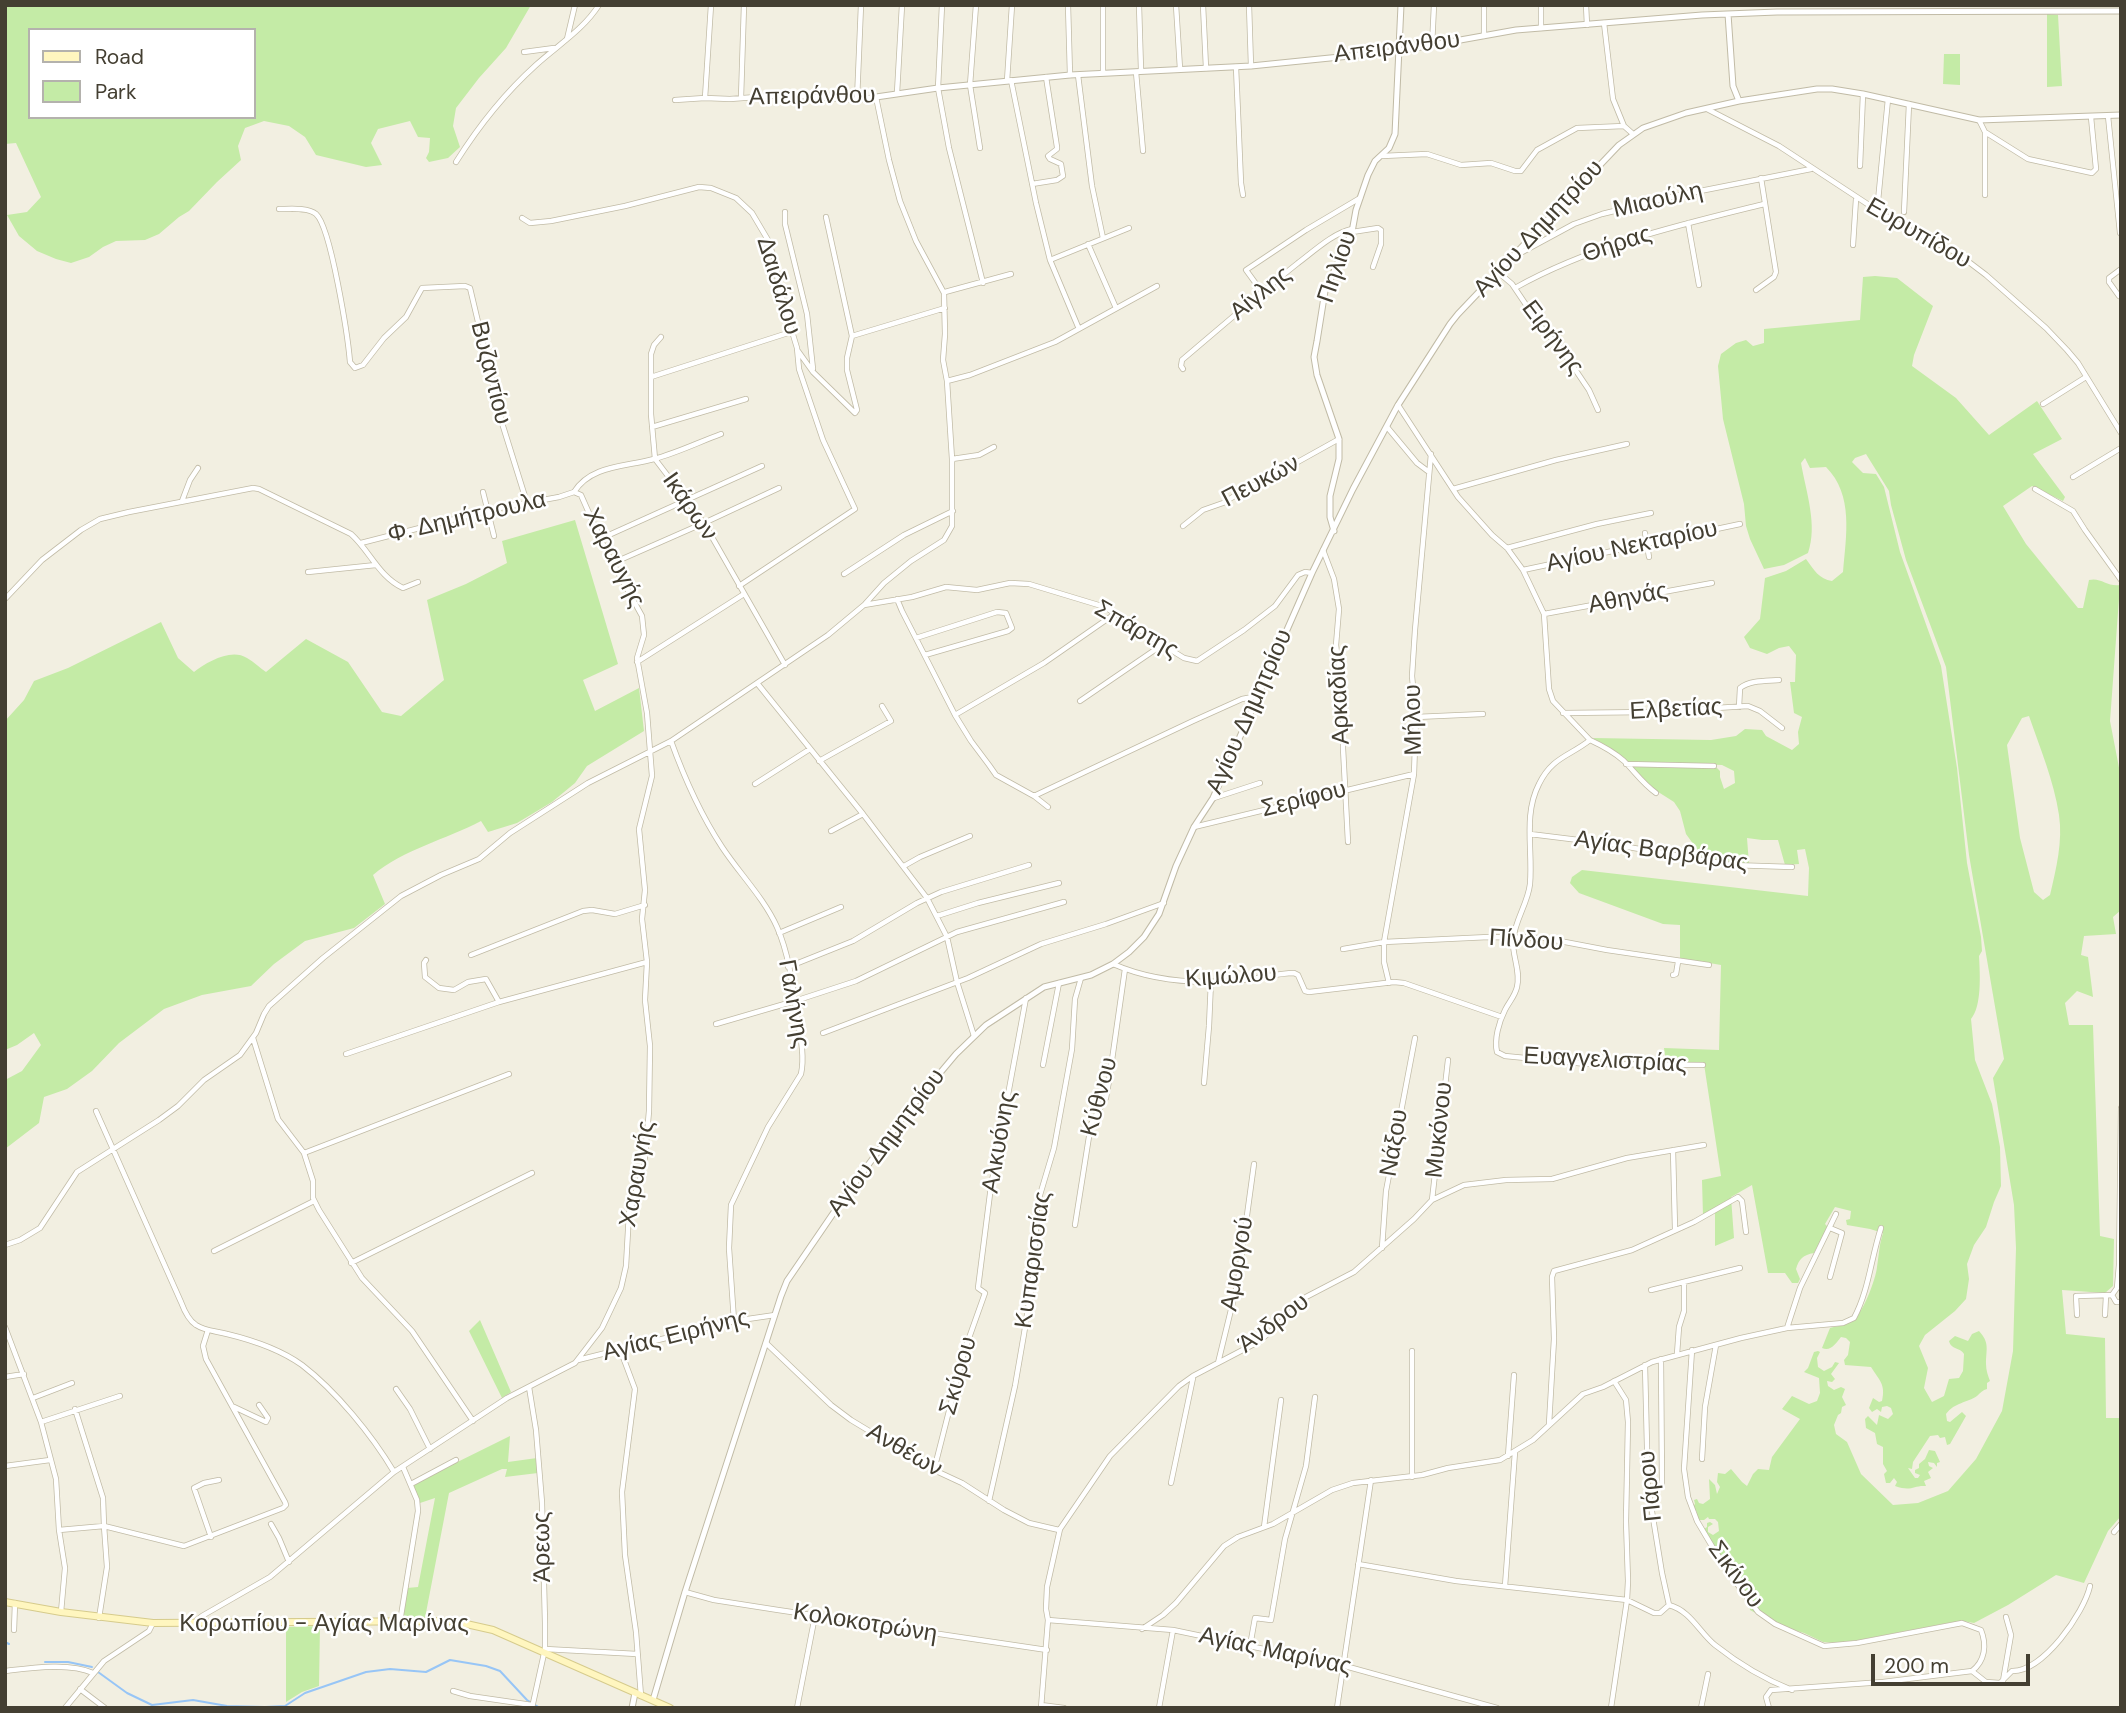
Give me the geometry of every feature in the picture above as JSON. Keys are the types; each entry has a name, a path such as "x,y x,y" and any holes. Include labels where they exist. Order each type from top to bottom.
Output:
{"main road":[{"name":"Κορωπίου - Αγίας Μαρίνας","path":"5,1602 99,1618 153,1623 453,1621 473,1624 544,1651 670,1708"}],"street":[{"path":"567,40 575,5"},
{"path":"456,162 471,138 502,100 534,67 584,24 599,5"},
{"path":"705,98 710,5"},
{"path":"741,98 744,5"},
{"path":"857,100 862,5"},
{"path":"897,93 902,5"},
{"path":"942,5 938,88 948,148 983,283"},
{"path":"976,5 970,86 980,148"},
{"path":"1012,5 1009,81 1050,260 1079,329"},
{"path":"1069,5 1070,75"},
{"path":"1103,5 1103,73"},
{"path":"1139,5 1138,71 1143,151"},
{"path":"1176,5 1180,69"},
{"path":"1203,5 1206,68"},
{"path":"1248,5 1251,65"},
{"name":"Πηλίου","path":"1334,531 1330,516 1330,496 1339,459 1339,439 1317,375 1314,357 1325,291 1352,230 1372,166 1389,148 1395,134 1401,5"},
{"path":"1432,46 1434,5"},
{"path":"1484,5 1484,36"},
{"path":"1541,5 1542,28"},
{"path":"1586,5 1587,25"},
{"path":"1702,15 1703,5"},
{"name":"Απειράνθου","path":"675,100 783,95 857,100 1045,77 1236,67 1336,55 1399,51 1542,28 1702,15 2121,11"},
{"path":"1728,14 1733,86 1739,101"},
{"path":"1604,23 1613,99 1624,126 1633,134"},
{"path":"524,52 555,48"},
{"path":"1236,67 1243,195"},
{"path":"1078,75 1092,186 1103,238"},
{"path":"1032,184 1057,180 1063,176 1060,164 1048,156 1057,146 1045,77"},
{"name":"Αγίου Δημητρίου","path":"653,1700 685,1592 787,1281 908,1111 974,1036 1026,997 1044,987 1082,977 1113,964 1129,952 1149,930 1164,903 1176,866 1194,827 1213,798 1312,573 1353,489 1398,405 1450,324 1498,272 1633,134 1655,123 1707,109 1739,101 1817,89 1836,89 1979,120 2121,115"},
{"path":"1860,166 1863,93"},
{"path":"5,1245 40,1228 77,1172 178,1106 204,1080 240,1055 253,1038 269,1006 323,958 401,896 479,859 510,833 588,783 671,741 845,623 884,583 911,561 944,540 952,526 953,459 943,352 946,308 944,293 916,240 901,201 888,160 876,97"},
{"path":"1877,211 1888,99"},
{"path":"1904,212 1909,104"},
{"name":"Ευρυπίδου","path":"1707,109 1779,146 1856,198 1901,226 1957,253 1986,275 2046,328 2078,363 2121,433"},
{"path":"2108,116 2120,233"},
{"path":"1985,132 2028,159 2092,173 2096,169 2091,117"},
{"path":"1979,120 1985,132 1984,195"},
{"path":"1381,156 1427,155 1461,165 1490,163 1521,171 1537,150 1565,133 1577,128 1624,126"},
{"name":"Μιαούλη","path":"1513,258 1574,224 1602,214 1811,169"},
{"path":"1756,290 1776,275 1761,178"},
{"name":"Δαιδάλου","path":"522,218 530,223 537,223 613,209 699,187 720,191 743,204 752,213 768,240 797,348 799,369 823,440 855,509 740,586"},
{"path":"1262,292 1246,270 1360,198"},
{"path":"1853,246 1856,198"},
{"name":"Θήρας","path":"1515,288 1588,253 1701,218 1764,204"},
{"name":"Βυζαντίου","path":"279,209 309,210 319,218 329,244 350,362 355,368 363,365 384,338 406,317 422,288 470,288 502,423 527,503"},
{"path":"786,212 785,224 807,314 813,372"},
{"path":"797,348 813,372 855,413 858,410 847,370 852,336 825,217"},
{"path":"1688,223 1699,285"},
{"path":"1050,260 1129,228"},
{"path":"1352,230 1381,230 1381,244 1373,267"},
{"name":"Αίγλης","path":"1183,369 1182,360 1262,292 1325,244 1341,233 1352,230"},
{"path":"1088,244 1116,308"},
{"path":"2119,296 2109,278 2121,269"},
{"name":"Ειρήνης","path":"1498,272 1515,288 1541,327 1562,350 1583,380 1598,410"},
{"path":"944,293 1011,274"},
{"path":"947,381 1030,352 1079,329 1157,286"},
{"path":"852,336 946,308"},
{"path":"651,377 791,332"},
{"name":"Ικάρων","path":"660,337 651,354 654,459 705,523 785,665"},
{"path":"2043,404 2086,377"},
{"path":"652,427 746,399"},
{"path":"1398,405 1453,489 1479,521 1507,548 1523,570 1544,614 1549,690 1553,701 1591,740 1612,751 1643,784 1656,793"},
{"path":"1387,427 1429,473"},
{"path":"574,492 580,482 591,474 654,459 721,434"},
{"name":"Πευκών","path":"1183,526 1203,510 1223,503 1339,439"},
{"path":"1453,489 1556,460 1627,444"},
{"path":"953,459 979,455 994,447"},
{"path":"2073,477 2121,449"},
{"name":"Μήλου","path":"1389,983 1384,962 1384,942 1415,774 1416,717 1412,676 1431,454"},
{"path":"600,539 762,466"},
{"path":"183,501 190,480 198,468"},
{"path":"5,599 53,551 80,530 100,519 253,488 351,534 396,585 403,588 418,582"},
{"path":"613,564 779,488"},
{"path":"2035,489 2073,510 2121,580"},
{"path":"483,492 494,536"},
{"name":"Φ. Δημήτρουλα","path":"361,543 574,492"},
{"name":"Χαραυγής","path":"197,1624 197,1620 202,1616 259,1584 289,1562 394,1472 473,1421 578,1360 602,1328 621,1288 626,1266 629,1208 644,1167 649,1111 650,1046 645,1000 647,962 642,919 645,905 644,867 639,830 652,776 647,713 637,662 644,635 642,616 600,539 581,495 574,492"},
{"path":"844,574 904,535 953,511"},
{"path":"1507,548 1651,513"},
{"name":"Αγίου Νεκταρίου","path":"1523,570 1741,524"},
{"path":"1646,533 1649,557"},
{"name":"Αρκαδίας","path":"1323,550 1338,594 1336,645 1343,699 1348,842"},
{"path":"308,572 376,565"},
{"name":"Σπάρτης","path":"864,604 946,587 977,590 999,584 1038,586 1105,607 1184,658 1197,661 1275,606 1298,575 1312,573"},
{"name":"Αθηνάς","path":"1544,614 1712,583"},
{"path":"637,662 744,594"},
{"path":"897,599 955,715 971,741 996,775 1048,807"},
{"path":"916,638 997,612 1006,613 1011,624 1012,628 1008,631 925,655"},
{"path":"955,715 1044,663 1116,613"},
{"path":"1080,701 1162,645"},
{"path":"1739,707 1742,685 1779,680"},
{"path":"757,683 928,898 947,937 957,982 974,1036"},
{"path":"1034,796 1205,715 1242,699 1259,695"},
{"path":"820,761 891,721 882,706"},
{"name":"Ελβετίας","path":"1563,713 1652,712 1748,706 1760,711 1782,729"},
{"path":"1416,717 1483,714"},
{"name":"Ευαγγελιστρίας","path":"1591,740 1558,759 1539,784 1529,813 1530,886 1514,937 1517,990 1502,1017 1496,1048 1505,1056 1587,1064 1703,1065"},
{"name":"Γαλήνης","path":"671,741 711,828 779,933 795,1002 803,1065 801,1074 768,1127 731,1205 729,1248 734,1321"},
{"path":"755,784 810,749"},
{"path":"1626,764 1714,766"},
{"name":"Σερίφου","path":"1194,827 1415,774"},
{"path":"1213,798 1260,783"},
{"path":"831,831 863,814"},
{"name":"Αγίας Βαρβάρας","path":"1530,834 1611,844 1731,865 1792,867"},
{"path":"904,866 970,836"},
{"path":"788,967 853,941 928,898 1029,865"},
{"path":"937,916 1059,883"},
{"path":"716,1024 795,1002 856,981 957,932 1064,902"},
{"path":"823,1033 957,982 1041,943 1164,903"},
{"path":"471,955 583,911 615,914 645,905"},
{"path":"779,933 841,906"},
{"name":"Πίνδου","path":"1343,950 1384,942 1544,938 1709,965"},
{"path":"426,960 425,977 439,988 454,990 468,982 486,979 499,1002"},
{"path":"345,1054 499,1002 647,962"},
{"path":"1673,975 1676,974 1678,962"},
{"name":"Κιμώλου","path":"1113,964 1148,976 1181,982 1294,973 1309,992 1404,983 1502,1017"},
{"name":"Κύθνου","path":"1075,1225 1091,1124 1105,1098 1109,1081 1125,969"},
{"name":"Κυπαρισσίας","path":"989,1501 1024,1334 1034,1271 1037,1205 1054,1148 1072,1049 1075,999 1082,977"},
{"path":"1204,1083 1211,981"},
{"path":"1043,1065 1059,982"},
{"name":"Αλκυόνης","path":"978,1287 991,1186 1026,997"},
{"path":"253,1038 278,1119 304,1153 313,1181 314,1201 351,1263 374,1293 412,1331 473,1421"},
{"name":"Νάξου","path":"1382,1248 1386,1191 1415,1038"},
{"name":"Μυκόνου","path":"1432,1200 1448,1060"},
{"path":"304,1153 509,1074"},
{"path":"2105,1315 2109,1296 2117,1288 2119,1265 2121,1108"},
{"path":"96,1111 186,1313 195,1324 208,1331 226,1333 254,1342 300,1364 321,1381 360,1424 394,1472"},
{"name":"Άνδρου","path":"1041,1706 1047,1650 1047,1587 1059,1530 1110,1456 1179,1386 1258,1342 1306,1297 1354,1272 1432,1200 1464,1185 1506,1180 1552,1179 1627,1158 1704,1145"},
{"path":"1673,1150 1675,1229"},
{"name":"Αμοργού","path":"1218,1363 1238,1281 1254,1164"},
{"path":"351,1263 532,1173"},
{"path":"1549,1425 1554,1339 1552,1277 1555,1271 1632,1250 1694,1222 1738,1197 1742,1199 1746,1232"},
{"path":"214,1251 314,1201"},
{"path":"1787,1328 1800,1288 1836,1214"},
{"path":"1830,1228 1842,1233 1830,1277"},
{"path":"1142,1629 1176,1603 1224,1546 1332,1490 1353,1483 1412,1477 1500,1460 1533,1440 1581,1395 1645,1365 1692,1350 1787,1328 1843,1323 1854,1318 1870,1275 1881,1228"},
{"path":"1651,1290 1740,1268"},
{"path":"1678,1354 1679,1327 1684,1313 1684,1282"},
{"name":"Σκύρου","path":"934,1470 964,1352 985,1293 978,1287"},
{"path":"2077,1315 2076,1296 2109,1296 2116,1302 2121,1302"},
{"name":"Αγίας Ειρήνης","path":"578,1360 734,1321 775,1315"},
{"path":"5,1327 41,1422 57,1489 65,1569 61,1612"},
{"path":"59,1530 104,1526 184,1546 286,1506 204,1352 203,1346 208,1331"},
{"name":"Ανθέων","path":"766,1343 838,1411 934,1470 962,1483 1029,1523 1059,1530"},
{"path":"1702,1459 1705,1407 1716,1345"},
{"path":"620,1349 635,1388 622,1492 625,1555 638,1654 638,1695 632,1708"},
{"name":"Σικίνου","path":"1692,1350 1685,1469 1688,1497 1713,1548 1758,1612 1775,1624 1824,1646 1857,1643 1962,1623 1981,1630 1985,1643 1983,1659 1972,1671"},
{"path":"1412,1352 1412,1477"},
{"path":"1661,1359 1662,1485"},
{"name":"Πάρου","path":"1645,1365 1648,1487 1669,1605"},
{"path":"5,1377 24,1374"},
{"path":"1508,1456 1514,1375"},
{"path":"1171,1483 1193,1376"},
{"path":"1612,1708 1628,1600 1626,1521 1629,1484 1626,1400 1614,1381"},
{"path":"33,1398 72,1383"},
{"name":"Άρεως","path":"529,1387 536,1430 542,1503 544,1651 532,1704"},
{"path":"396,1389 410,1409 430,1449"},
{"path":"41,1422 120,1396"},
{"path":"1250,1646 1255,1618 1271,1620 1285,1539 1306,1466 1315,1397"},
{"path":"1264,1527 1281,1400"},
{"path":"231,1406 266,1422 268,1418 259,1405"},
{"path":"75,1409 103,1498 107,1567 99,1618"},
{"path":"1504,1586 1516,1452"},
{"path":"5,1466 50,1460"},
{"path":"411,1484 456,1460"},
{"path":"400,1622 418,1521 417,1500 403,1467"},
{"path":"211,1537 194,1488 219,1480"},
{"path":"1337,1708 1371,1480"},
{"path":"271,1524 289,1562"},
{"path":"2114,1532 2121,1524"},
{"path":"1358,1564 1456,1581 1628,1600 1654,1613 1660,1613 1669,1605 1688,1615 1712,1643 1738,1662 1760,1677 1793,1690"},
{"path":"1769,1708 1766,1697 1771,1690 1883,1682 1972,1671 1986,1682 1997,1684 2012,1671 2016,1672 2032,1664 2050,1651 2076,1618 2090,1586"},
{"name":"Κολοκοτρώνη","path":"685,1592 714,1600 1047,1650"},
{"path":"13,1630 15,1603"},
{"path":"797,1708 815,1616"},
{"path":"2003,1681 2011,1635 2006,1616"},
{"name":"Αγίας Μαρίνας","path":"1048,1620 1173,1630 1345,1666 1497,1708"},
{"path":"65,1708 93,1673 109,1658 149,1631 153,1623"},
{"path":"1159,1708 1173,1630"},
{"path":"544,1651 638,1654"},
{"path":"5,1671 56,1667 83,1669 93,1673"},
{"path":"1701,1708 1708,1674"},
{"path":"80,1689 105,1708"},
{"path":"453,1691 470,1696 532,1704"},
{"path":"1041,1706 1064,1708"}],"green space":[{"path":"5,5 531,5 506,48 456,108 453,126 460,147 448,158 429,162 426,158 430,138 418,137 410,121 378,129 371,143 382,165 366,167 316,155 305,137 289,126 264,121 245,128 238,146 241,160 189,211 159,234 145,240 116,241 89,257 71,263 37,251 19,236 7,215 27,212 41,197 16,143 5,144"},
{"path":"2047,14 2058,15 2062,86 2047,87"},
{"path":"1944,54 1960,54 1960,85 1943,84"},
{"path":"1863,277 1897,278 1933,306 1912,366 1956,398 1989,435 2037,401 2062,439 2033,454 2065,497 2063,501 2032,486 2003,506 2026,544 2078,608 2083,608 2089,580 2120,585 2110,721 2121,778 2121,910 2113,917 2116,934 2084,936 2081,955 2088,957 2093,997 2077,991 2065,1003 2069,1025 2093,1025 2100,1236 2114,1239 2113,1286 2105,1293 2062,1290 2066,1334 2105,1338 2106,1418 2121,1418 2121,1516 2108,1531 2084,1583 2056,1575 1974,1623 1948,1623 1836,1643 1823,1642 1780,1626 1750,1610 1749,1603 1744,1599 1748,1595 1744,1593 1739,1581 1736,1581 1731,1568 1717,1565 1717,1560 1709,1549 1711,1543 1704,1529 1707,1523 1713,1524 1708,1527 1708,1532 1713,1535 1719,1531 1718,1522 1708,1517 1698,1520 1694,1513 1697,1512 1692,1507 1694,1500 1697,1499 1703,1504 1710,1499 1709,1479 1715,1485 1717,1494 1720,1487 1717,1482 1718,1473 1725,1474 1731,1469 1747,1486 1758,1469 1769,1470 1772,1457 1800,1419 1782,1409 1792,1396 1809,1404 1817,1401 1820,1393 1819,1378 1804,1372 1814,1352 1818,1351 1818,1367 1824,1371 1835,1362 1839,1363 1831,1374 1835,1379 1832,1382 1827,1381 1828,1386 1834,1390 1841,1387 1845,1389 1842,1397 1846,1405 1842,1407 1834,1425 1836,1434 1847,1442 1861,1474 1893,1505 1918,1503 1948,1491 1976,1459 2002,1411 2013,1351 2016,1248 2014,1205 1993,1078 2004,1059 1969,855 1946,667 1906,560 1889,491 1866,454 1852,462 1863,473 1876,474 1884,487 1900,552 1941,666 1957,768 1967,863 1981,937 1979,998 1971,1019 1975,1060 1992,1104 2000,1147 2001,1186 1986,1227 1974,1245 1967,1264 1969,1279 1966,1299 1925,1335 1919,1346 1928,1368 1924,1388 1932,1402 1944,1396 1949,1379 1959,1378 1963,1371 1964,1354 1949,1341 1955,1336 1968,1341 1972,1334 1979,1331 1986,1343 1986,1366 1990,1381 1987,1383 1987,1389 1953,1407 1946,1414 1947,1421 1950,1422 1962,1412 1966,1416 1950,1444 1947,1445 1945,1437 1930,1436 1913,1462 1912,1469 1908,1468 1915,1478 1918,1478 1920,1475 1915,1473 1915,1470 1919,1468 1929,1450 1935,1451 1940,1462 1937,1467 1928,1462 1933,1468 1928,1472 1931,1478 1924,1481 1926,1486 1901,1488 1895,1486 1897,1482 1894,1478 1890,1483 1886,1483 1883,1447 1877,1444 1875,1433 1866,1428 1865,1419 1868,1416 1877,1425 1879,1415 1888,1419 1893,1414 1887,1406 1882,1407 1881,1412 1877,1409 1872,1412 1869,1408 1873,1398 1882,1401 1881,1382 1871,1367 1845,1365 1850,1342 1846,1338 1841,1337 1831,1348 1822,1348 1830,1328 1851,1322 1864,1305 1876,1273 1883,1233 1847,1225 1846,1220 1850,1219 1851,1211 1835,1207 1814,1253 1804,1256 1796,1269 1800,1279 1798,1283 1792,1283 1785,1273 1768,1273 1752,1185 1731,1197 1734,1238 1715,1246 1715,1210 1703,1216 1702,1180 1721,1176 1704,1064 1666,1062 1664,1048 1719,1050 1721,965 1680,958 1680,925 1663,924 1579,893 1570,883 1572,877 1582,870 1808,896 1809,868 1805,849 1797,850 1799,864 1785,865 1778,840 1747,838 1749,864 1702,856 1686,834 1680,811 1674,802 1652,788 1628,765 1717,768 1724,789 1735,783 1734,771 1722,765 1627,762 1593,738 1711,740 1736,736 1745,729 1762,730 1766,736 1792,750 1799,744 1798,732 1802,717 1794,713 1790,682 1795,682 1796,655 1789,646 1767,654 1750,648 1744,637 1760,619 1765,578 1786,571 1806,559 1817,573 1827,580 1832,581 1843,572 1846,530 1844,503 1835,478 1826,467 1810,468 1805,458 1801,463 1812,531 1808,553 1784,565 1764,569 1746,526 1744,504 1723,419 1718,366 1721,354 1736,343 1746,340 1753,346 1764,343 1764,329 1860,320","holes":["2029,716 2054,790 2060,825 2058,855 2050,895 2043,900 2034,892 2020,838 2007,745 2022,718"]},
{"path":"575,520 618,664 583,680 595,711 639,688 644,731 587,766 575,783 552,802 517,823 488,832 481,821 411,851 385,866 373,875 385,904 354,928 305,941 274,964 251,986 202,995 164,1009 119,1043 92,1071 67,1089 44,1097 39,1123 5,1149 5,1080 22,1071 41,1045 34,1033 5,1050 5,721 24,700 34,681 68,668 161,622 178,658 194,672 227,655 241,655 266,672 306,639 348,662 382,712 401,716 444,680 427,600 507,563 502,541"},
{"path":"480,1320 511,1392 502,1398 469,1331"},
{"path":"510,1436 508,1462 537,1458 538,1473 505,1477 507,1469 502,1469 449,1493 425,1618 403,1617 407,1588 418,1587 435,1498 420,1503 413,1484"},
{"path":"320,1626 319,1686 286,1702 286,1627"}],"waterway":[{"path":"5,1642 9,1644"},
{"path":"98,1672 127,1693 152,1705 193,1700 227,1706 265,1707 285,1706 305,1693 366,1672 390,1669 426,1672 450,1660 500,1671 527,1700 540,1708"},
{"path":"45,1662 68,1662 92,1667"}]}
